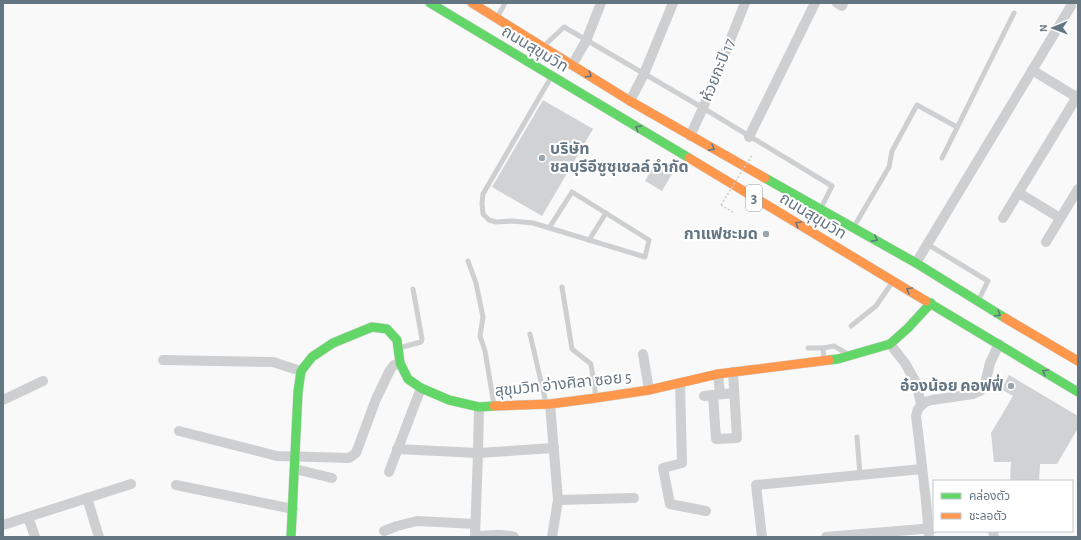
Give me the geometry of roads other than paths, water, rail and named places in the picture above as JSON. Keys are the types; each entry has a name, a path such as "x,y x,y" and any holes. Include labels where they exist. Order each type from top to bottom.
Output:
{"main road":[{"name":"ถนนสุขุมวิท","path":"430,3 1078,392"},
{"name":"ถนนสุขุมวิท","path":"472,3 690,136 916,263 1078,362"},
{"name":"สุขุมวิท อ่างศิลา ซอย 5","path":"291,537 298,392 301,372 312,357 334,343 372,326 387,329 397,340 400,363 408,379 421,388 449,400 479,407 548,404 596,398 649,390 718,374 838,359 890,344 908,328 931,303"}],"street":[{"path":"572,65 586,41 601,3"},
{"path":"630,100 644,74 673,3"},
{"name":"ห้วยกะปิ 17","path":"690,136 703,108 745,3"},
{"path":"749,137 815,3"},
{"path":"837,3 842,6 843,3"},
{"path":"916,263 1071,6"},
{"path":"1003,218 1078,97 1032,70"},
{"path":"1046,242 1078,189"},
{"path":"1019,193 1060,218"},
{"path":"890,344 905,363 916,383 922,404"},
{"path":"826,537 931,531 916,416 918,409 925,402 973,394 980,391 985,384 990,363 999,344"},
{"path":"642,354 649,390"},
{"path":"163,360 273,362 301,372"},
{"path":"178,431 277,456 352,457 356,453 376,399 390,370 394,365 400,363"},
{"path":"718,374 712,395 716,439 737,438 733,372"},
{"path":"3,400 43,381"},
{"path":"680,383 682,463 663,468 670,504 706,511"},
{"path":"389,472 421,388"},
{"path":"712,395 734,393"},
{"path":"548,404 554,448 558,500 552,537"},
{"path":"479,407 475,536 514,537"},
{"path":"397,449 478,453 554,448"},
{"path":"295,469 332,478"},
{"path":"762,537 756,485 922,469"},
{"path":"3,525 131,484"},
{"path":"176,486 293,509"},
{"path":"87,498 99,537"},
{"path":"558,500 634,498"},
{"path":"28,517 35,537"},
{"path":"384,531 417,521 475,524"}],"lane":[{"path":"497,19 505,3"},
{"path":"942,158 1014,13"},
{"path":"543,47 564,27 703,108 832,186 820,209"},
{"path":"549,228 572,192 649,240 644,257 532,223 512,220 496,222 489,220 483,214 483,194 551,76"},
{"path":"854,228 889,167 892,151 917,105 957,127"},
{"path":"589,240 606,213"},
{"path":"927,244 988,281 977,301"},
{"path":"468,261 476,283 483,317 480,336 485,351 494,406"},
{"path":"851,326 876,306 893,281"},
{"path":"562,287 572,348 591,364 596,398"},
{"path":"398,348 421,342 422,339 413,289"},
{"path":"530,334 548,404"},
{"path":"808,348 834,346 851,355"},
{"path":"823,348 824,361"},
{"path":"857,437 860,475"}],"place":[{"name":"บริษัท ชลบุรีอีซูซุเชลล์ จำกัด","path":"542,158"},
{"name":"กาแฟชะมด","path":"766,234"},
{"name":"อ๋องน้อย คอฟฟี่","path":"1011,386"}]}
